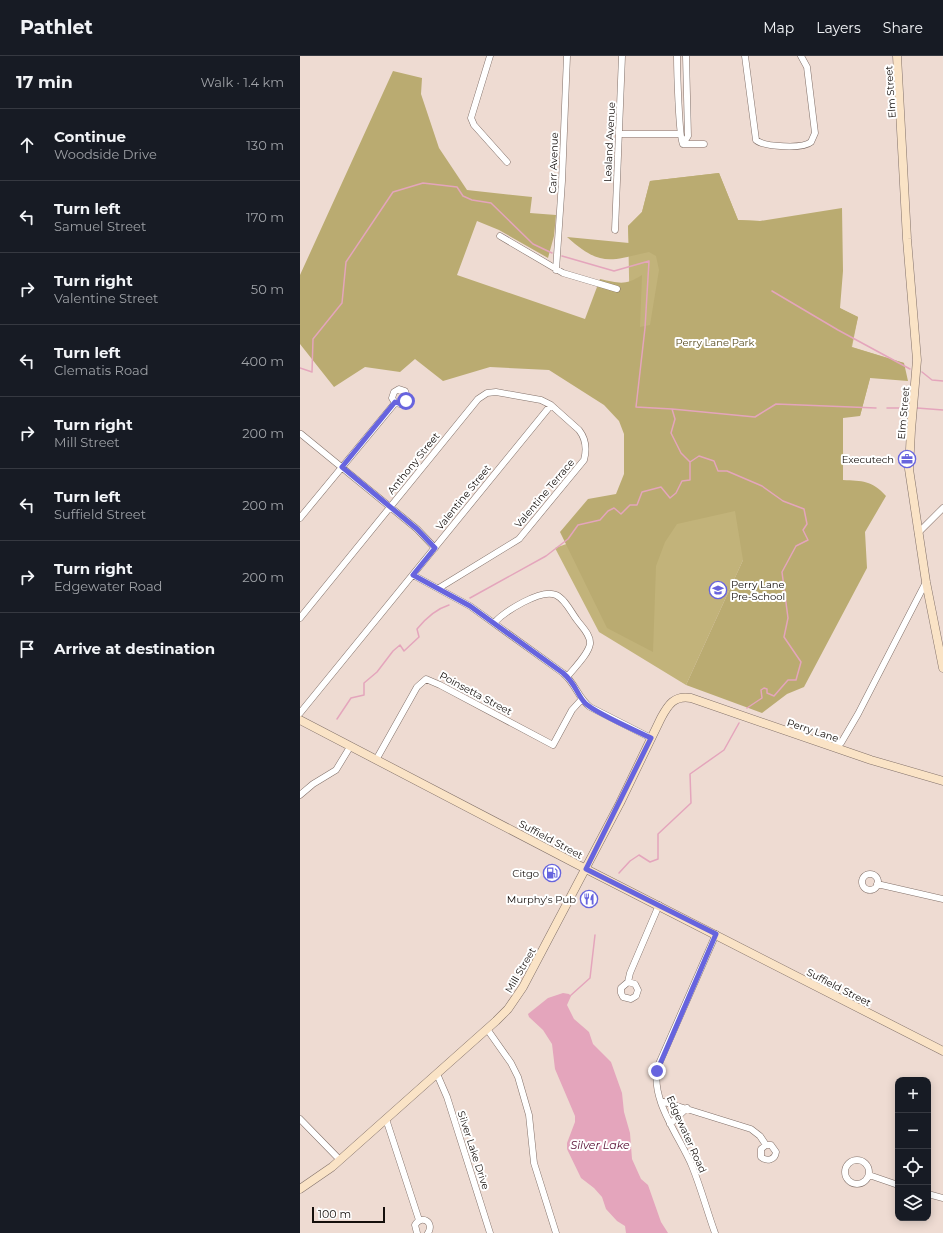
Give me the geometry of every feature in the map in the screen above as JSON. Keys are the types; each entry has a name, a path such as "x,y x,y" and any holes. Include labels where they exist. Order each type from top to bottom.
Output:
{"street":[{"path":"490,56 471,118 474,125 507,162"},
{"name":"Carr Avenue","path":"556,270 562,181 567,56"},
{"name":"Lealand Avenue","path":"615,230 622,56"},
{"path":"677,56 680,120 679,134 682,144"},
{"path":"682,144 688,136 686,56"},
{"path":"745,56 756,140 767,145 802,146 812,142 814,133 808,67 801,56"},
{"name":"Elm Street","path":"897,56 908,247 917,360 909,469 926,582 943,668"},
{"path":"620,134 679,134"},
{"path":"682,144 704,144"},
{"path":"500,236 556,270 587,281 617,289"},
{"name":"Anthony Street","path":"300,618 484,395 491,392 500,392 541,400 551,405"},
{"path":"300,518 395,402"},
{"name":"Valentine Street","path":"300,713 551,405"},
{"name":"Valentine Terrace","path":"439,588 519,539 581,466 586,454 583,435 551,405"},
{"path":"301,434 422,533 435,548"},
{"path":"918,533 943,508"},
{"path":"413,575 470,606 567,677 574,683 582,699 590,707 651,738"},
{"path":"834,746 841,743 858,714 926,582"},
{"path":"494,623 508,611 542,594 551,593 558,596 587,634 590,641 588,650 567,677"},
{"name":"Poinsetta Street","path":"376,760 417,687 426,679 554,745 572,710 582,699"},
{"name":"Perry Lane","path":"678,698 696,700 834,746 871,760 943,781"},
{"name":"Mill Street","path":"300,1189 316,1180 340,1160 487,1029 508,1008 523,987 586,869 669,705 678,698"},
{"name":"Suffield Street","path":"300,720 586,869 943,1051"},
{"path":"300,795 312,784 336,770 350,747"},
{"path":"877,884 943,899"},
{"path":"628,982 630,973 659,905"},
{"name":"Edgewater Road","path":"715,1233 692,1168 670,1124 656,1081 658,1066 716,934"},
{"path":"487,1029 511,1063 518,1077 529,1115 534,1163 556,1233"},
{"name":"Silver Lake Drive","path":"437,1074 447,1097 490,1233"},
{"path":"661,1100 747,1127 760,1136 766,1145"},
{"path":"670,1124 687,1108"},
{"path":"300,1119 340,1160"},
{"path":"386,1119 419,1220"},
{"path":"859,1160 867,1166 868,1175 864,1182 854,1184 846,1178 845,1168 850,1162 859,1160"},
{"path":"868,1175 895,1184"},
{"path":"931,1195 943,1198"},
{"path":"417,1233 415,1225 419,1220"},
{"path":"419,1220 428,1222 430,1227 428,1233"}],"green space":[{"path":"393,71 422,78 421,94 439,148 467,190 532,197 530,213 556,215 554,236 548,258 499,230 477,221 457,275 585,319 600,279 622,283 631,281 642,275 640,327 650,325 659,270 656,256 649,252 624,258 606,259 589,253 567,237 629,243 628,226 642,212 650,181 719,173 738,220 760,221 842,208 843,271 840,308 858,317 851,347 904,363 908,381 870,378 860,416 843,418 843,480 866,482 876,487 886,496 865,532 867,568 804,687 787,694 762,713 686,685 743,560 735,511 677,524 665,542 656,566 653,652 607,628 560,532 588,499 616,494 624,474 624,434 619,421 604,405 549,370 490,367 443,381 415,359 400,372 365,367 334,387 300,344 300,275"},
{"name":"Perry Lane Park","path":"719,173 738,220 760,221 759,269 858,317 852,347 904,363 872,371 860,416 763,412 774,492 686,685 599,632 555,548 634,520 628,226 642,212 650,181"}],"water":[{"name":"Silver Lake","path":"563,993 571,996 567,1005 574,1019 589,1032 593,1044 611,1062 622,1093 624,1112 630,1133 632,1159 641,1179 648,1185 661,1222 668,1233 626,1233 625,1226 617,1221 606,1209 602,1197 594,1188 581,1178 567,1149 567,1143 575,1122 575,1116 555,1069 552,1044 543,1030 529,1017 528,1014 548,998"}],"waterway":[{"path":"300,368 312,372 313,339 342,303 346,262 393,192 423,183 457,187 463,196 472,200 491,203 533,244 552,253"},
{"path":"562,256 614,271 649,261 645,328 636,407 672,409"},
{"path":"772,291 838,330 910,369"},
{"path":"922,372 932,380 943,381"},
{"path":"470,598 546,556 568,539 578,525 600,520 608,511 614,508 621,514 630,505 637,505 642,492 661,487 670,498 676,493 682,481 690,480 690,462 681,453 671,433 675,419 672,409 755,417 776,404 876,408"},
{"path":"887,408 909,408"},
{"path":"917,408 943,410"},
{"path":"690,462 699,456 714,461 718,471 727,471 762,486 783,501 804,509 807,524 803,530 808,540 796,546 782,572 788,618 784,637 801,662 796,680 788,680 774,696 767,693 767,689 764,688 761,690 762,698 747,708"},
{"path":"337,719 351,698 364,695 364,683 377,672 393,651 400,645 404,651 419,637 417,629 424,621 436,611 449,605"},
{"path":"619,873 630,861 639,855 650,862 658,859 658,834 691,803 690,774 724,750 739,723"},
{"path":"570,996 590,978 595,935"}],"place":[{"name":"Executech","path":"907,459"},
{"name":"Perry Lane Pre-School","path":"718,590"},
{"name":"Citgo","path":"552,873"},
{"name":"Murphy's Pub","path":"589,899"}],"route":[{"path":"406,401 404,404 398,404 395,402 342,467 417,529 435,548 413,575 448,592 470,606 563,673 574,683 582,699 590,707 651,738 586,869 716,934 657,1071"}]}
